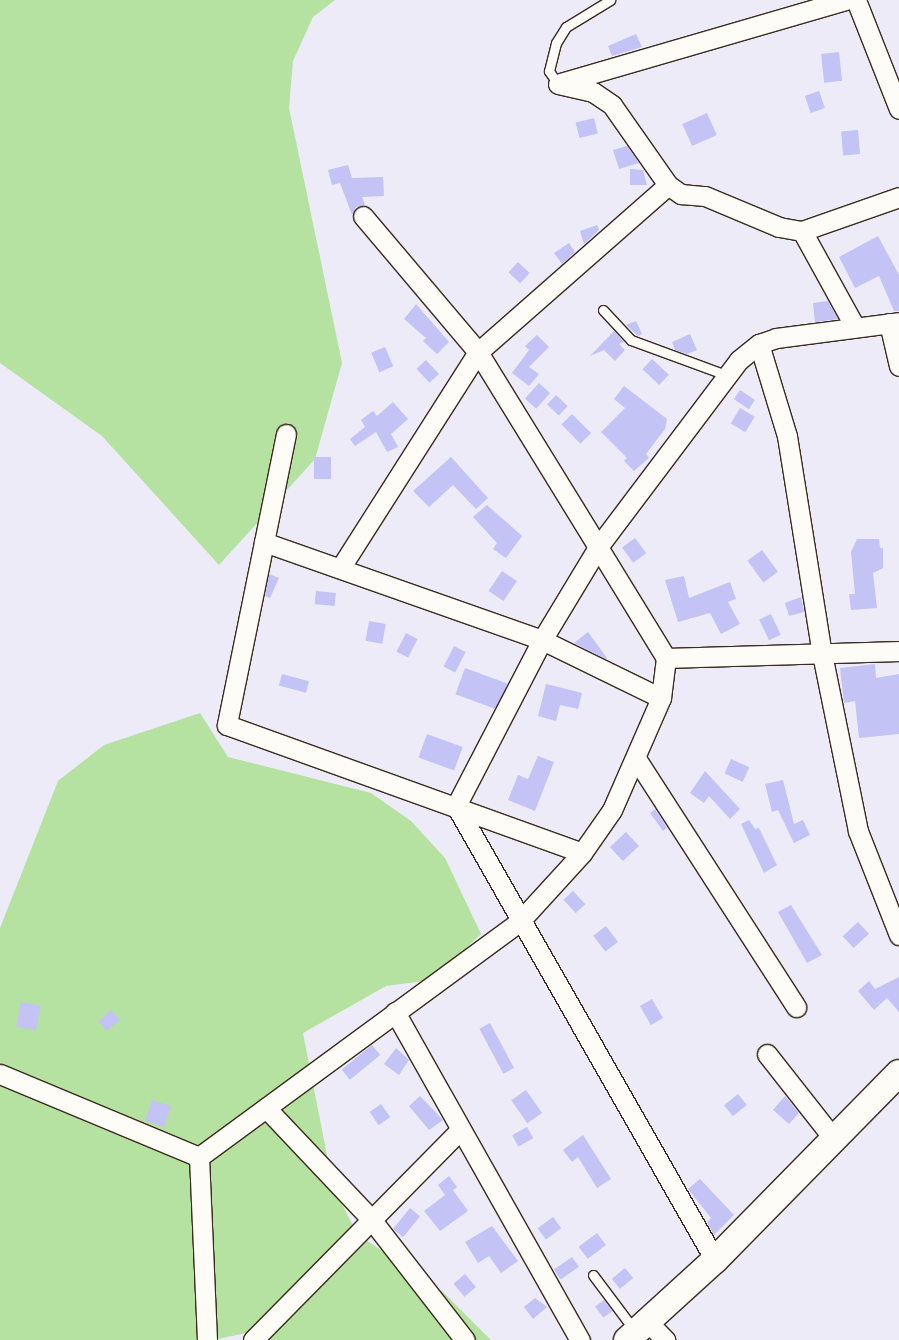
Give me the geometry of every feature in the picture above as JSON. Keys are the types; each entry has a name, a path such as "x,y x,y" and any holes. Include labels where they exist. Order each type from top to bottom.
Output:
{"street":[{"path":"558,84 845,0"},
{"path":"856,0 899,109"},
{"path":"558,84 592,92 612,106 668,185 681,194 705,196 779,227 802,231 899,197"},
{"path":"341,567 478,352 668,185"},
{"path":"199,1157 520,921 582,853 612,810 637,760 661,698 666,658 478,352 363,216"},
{"path":"802,231 855,327"},
{"path":"456,806 542,640 598,547 726,375 759,344 776,338 894,323 899,366"},
{"path":"759,344 788,436 822,654 858,832 899,935"},
{"path":"286,434 227,725 582,853"},
{"path":"264,542 341,567 542,640 661,698"},
{"path":"666,658 899,651"},
{"path":"637,760 796,1008"},
{"path":"456,806 715,1260"},
{"path":"395,1012 580,1340"},
{"path":"767,1054 833,1138"},
{"path":"665,1340 636,1330 715,1260 899,1072"},
{"path":"0,1074 199,1157"},
{"path":"266,1108 371,1219 465,1340"},
{"path":"253,1340 460,1130"},
{"path":"199,1157 207,1340"}],"lane":[{"path":"558,84 549,71 556,43 566,27 610,0"},
{"path":"603,310 631,340 726,375"},
{"path":"593,1275 636,1330"}],"green space":[{"path":"0,0 335,0 313,17 293,61 289,108 342,363 315,459 219,565 102,436 0,363"},
{"path":"200,713 228,757 371,793 411,821 445,858 481,934 432,980 386,986 303,1033 333,1186 357,1234 443,1292 491,1340 266,1340 246,1333 213,1340 0,1340 0,928 58,781 104,745"}],"building":[{"path":"636,34 642,47 612,56 608,46"},
{"path":"839,52 842,81 824,83 821,54"},
{"path":"819,91 825,108 811,113 805,96"},
{"path":"707,113 717,135 692,146 682,124"},
{"path":"594,118 598,134 579,138 576,123"},
{"path":"858,130 860,154 843,155 841,131"},
{"path":"627,146 639,163 619,169 613,150"},
{"path":"348,165 352,178 383,177 384,196 362,197 365,205 356,207 352,215 340,183 332,185 328,170"},
{"path":"630,169 643,170 647,185 630,185"},
{"path":"597,225 599,230 584,244 580,231"},
{"path":"878,236 899,275 899,311 894,311 879,276 855,288 839,257"},
{"path":"569,243 575,252 562,264 554,253"},
{"path":"518,262 530,273 520,283 508,272"},
{"path":"828,301 838,319 815,322 813,303"},
{"path":"416,304 449,342 437,354 423,341 426,338 404,319"},
{"path":"636,321 642,334 638,336 626,325"},
{"path":"614,331 624,342 619,344 625,350 615,361 604,350 590,356"},
{"path":"690,334 697,350 687,354 675,350 672,342"},
{"path":"537,335 549,347 529,367 539,374 529,386 512,373 529,350 525,346"},
{"path":"385,347 393,366 379,372 371,353"},
{"path":"652,359 669,375 659,385 642,369"},
{"path":"426,360 439,374 429,383 416,369"},
{"path":"539,383 550,393 536,409 525,399"},
{"path":"624,386 667,419 665,429 646,454 649,458 634,471 624,461 627,458 601,432 625,408 614,399"},
{"path":"740,390 755,400 749,409 734,399"},
{"path":"556,395 568,406 559,415 547,405"},
{"path":"393,402 408,419 391,434 398,447 387,452 376,432 355,446 350,439 365,427 361,420 373,411 377,416"},
{"path":"740,408 755,417 745,432 731,423"},
{"path":"572,414 591,433 580,444 561,425"},
{"path":"314,457 331,457 331,479 314,479"},
{"path":"451,457 488,498 476,509 453,485 429,507 413,491"},
{"path":"487,505 522,536 506,558 493,549 497,543 473,517"},
{"path":"635,538 646,553 633,563 622,547"},
{"path":"857,539 879,539 880,548 883,548 883,568 873,573 877,608 851,610 849,594 855,594 851,552"},
{"path":"762,550 778,572 763,582 747,561"},
{"path":"502,571 517,581 504,601 489,591"},
{"path":"269,574 279,578 270,598 265,596"},
{"path":"684,576 689,598 730,582 736,599 728,602 740,624 721,634 710,613 678,622 665,580"},
{"path":"316,591 336,593 335,606 315,604"},
{"path":"801,597 804,612 789,616 785,603"},
{"path":"771,614 781,635 769,640 759,619"},
{"path":"369,621 386,624 382,644 366,641"},
{"path":"588,632 607,658 606,659 574,643"},
{"path":"406,633 418,639 408,658 396,652"},
{"path":"454,646 466,652 455,672 444,666"},
{"path":"875,664 876,678 899,674 899,734 859,738 855,701 844,703 840,668"},
{"path":"465,668 507,683 498,710 455,694"},
{"path":"282,674 309,681 306,693 279,686"},
{"path":"546,684 582,693 578,709 560,705 556,721 538,716"},
{"path":"427,734 463,747 454,770 418,757"},
{"path":"538,756 554,762 535,811 508,800 518,775 528,779"},
{"path":"731,759 749,767 743,782 724,774"},
{"path":"705,771 740,809 730,819 709,796 704,803 690,793"},
{"path":"783,780 794,824 803,820 810,835 794,843 778,810 772,812 765,784"},
{"path":"655,809 667,828 663,831 650,813"},
{"path":"749,820 755,829 759,828 777,865 764,873 741,824"},
{"path":"626,832 639,846 623,861 610,847"},
{"path":"573,891 585,904 576,913 563,900"},
{"path":"791,905 822,955 807,963 778,912"},
{"path":"858,922 869,934 854,948 843,936"},
{"path":"606,926 618,942 605,952 593,936"},
{"path":"899,977 899,1012 887,998 874,1010 858,991 869,981 875,989"},
{"path":"652,999 663,1018 651,1025 640,1006"},
{"path":"21,1002 41,1006 36,1030 16,1027"},
{"path":"111,1010 120,1020 107,1031 98,1021"},
{"path":"490,1023 514,1068 503,1074 479,1029"},
{"path":"372,1045 380,1055 350,1080 342,1070"},
{"path":"396,1048 409,1060 399,1075 384,1064"},
{"path":"526,1090 542,1113 527,1123 511,1100"},
{"path":"738,1094 747,1105 733,1116 724,1105"},
{"path":"420,1096 443,1120 429,1130 409,1106"},
{"path":"785,1096 799,1113 789,1124 773,1110"},
{"path":"152,1100 171,1106 164,1127 145,1121"},
{"path":"381,1104 390,1117 379,1125 370,1112"},
{"path":"527,1127 533,1138 518,1147 512,1135"},
{"path":"583,1135 611,1179 597,1188 578,1157 572,1162 563,1150"},
{"path":"449,1176 457,1187 453,1190 468,1211 440,1231 424,1211 445,1195 438,1185"},
{"path":"700,1179 734,1215 714,1235 707,1222 711,1218 688,1189"},
{"path":"410,1208 420,1216 403,1237 393,1229"},
{"path":"553,1217 561,1228 546,1239 538,1228"},
{"path":"492,1226 518,1261 501,1273 489,1256 478,1263 465,1242"},
{"path":"597,1233 606,1245 588,1259 579,1247"},
{"path":"572,1257 579,1267 561,1279 554,1270"},
{"path":"625,1268 633,1278 620,1289 612,1279"},
{"path":"465,1274 476,1287 464,1297 454,1284"},
{"path":"535,1298 547,1307 533,1319 524,1307"},
{"path":"604,1300 612,1311 603,1318 595,1306"}]}
